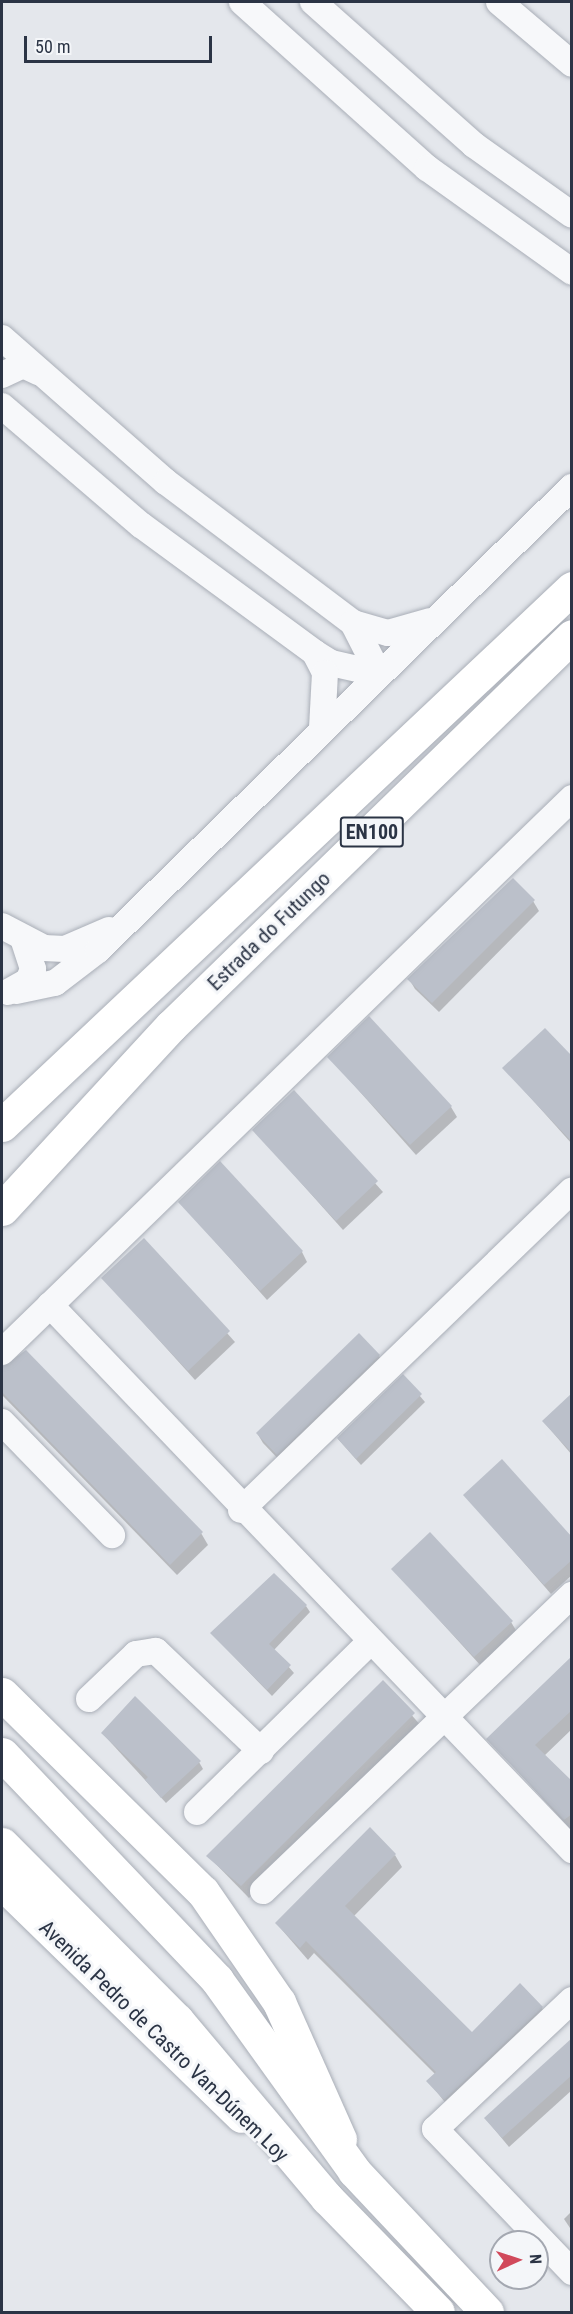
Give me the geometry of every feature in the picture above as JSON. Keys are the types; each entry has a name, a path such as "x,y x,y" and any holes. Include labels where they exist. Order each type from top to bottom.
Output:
{"main road":[{"name":"Estrada do Futungo","path":"2,1125 572,588"},
{"name":"Estrada do Futungo","path":"2,1209 171,1026 572,636"},
{"path":"2,1694 203,1892 279,2002 354,2171"},
{"path":"2,1754 217,1980 354,2171 487,2313"},
{"name":"Avenida Pedro de Castro Van-Dúnem Loy","path":"2,1844 177,2020 327,2198"},
{"name":"Avenida Pedro de Castro Van-Dúnem Loy","path":"2,1883 327,2198 438,2313"}],"street":[{"path":"242,2 260,11 427,168 572,272"},
{"path":"313,2 474,145 572,214"},
{"path":"499,2 572,64"},
{"path":"2,338 38,372 175,489 353,623 388,633 436,618"},
{"path":"2,375 23,365 38,372"},
{"path":"2,406 141,525 315,653 330,663 379,674"},
{"path":"9,992 40,988 70,975 572,487"},
{"path":"353,623 379,674"},
{"path":"315,653 325,673 322,728"},
{"path":"2,1352 572,798"},
{"path":"12,932 44,948 65,949 120,924"},
{"path":"9,992 33,969 12,932"},
{"path":"241,1510 572,1190"},
{"path":"51,1305 241,1510 572,1850"},
{"path":"2,1422 112,1535"},
{"path":"263,1891 572,1595"},
{"path":"196,1812 369,1643"},
{"path":"89,1699 136,1654 156,1651 261,1751"},
{"path":"572,2000 435,2128 572,2272"}],"building":[{"path":"513,878 535,900 432,1003 407,979"},
{"path":"369,1016 452,1106 410,1145 327,1057"},
{"path":"545,1028 572,1056 572,1142 502,1068"},
{"path":"294,1090 378,1181 336,1221 252,1130"},
{"path":"220,1161 303,1251 260,1291 178,1202"},
{"path":"144,1238 230,1331 188,1371 101,1278"},
{"path":"359,1333 380,1355 277,1455 256,1433"},
{"path":"26,1350 203,1532 170,1565 2,1392 2,1367"},
{"path":"403,1374 422,1394 356,1459 337,1438"},
{"path":"572,1393 572,1453 542,1421"},
{"path":"502,1459 572,1537 572,1560 544,1585 463,1495"},
{"path":"430,1532 513,1621 474,1657 391,1569"},
{"path":"274,1573 307,1605 269,1644 291,1665 267,1690 210,1633"},
{"path":"572,1656 572,1710 535,1745 572,1781 572,1814 564,1820 486,1739"},
{"path":"383,1680 415,1713 241,1886 206,1856"},
{"path":"135,1696 201,1761 161,1798 145,1780 148,1777 101,1733"},
{"path":"370,1827 396,1854 345,1906 472,2032 520,1983 543,2007 444,2100 426,2081 436,2072 306,1941 300,1948 275,1923"},
{"path":"572,2038 572,2075 502,2138 484,2118"}]}
